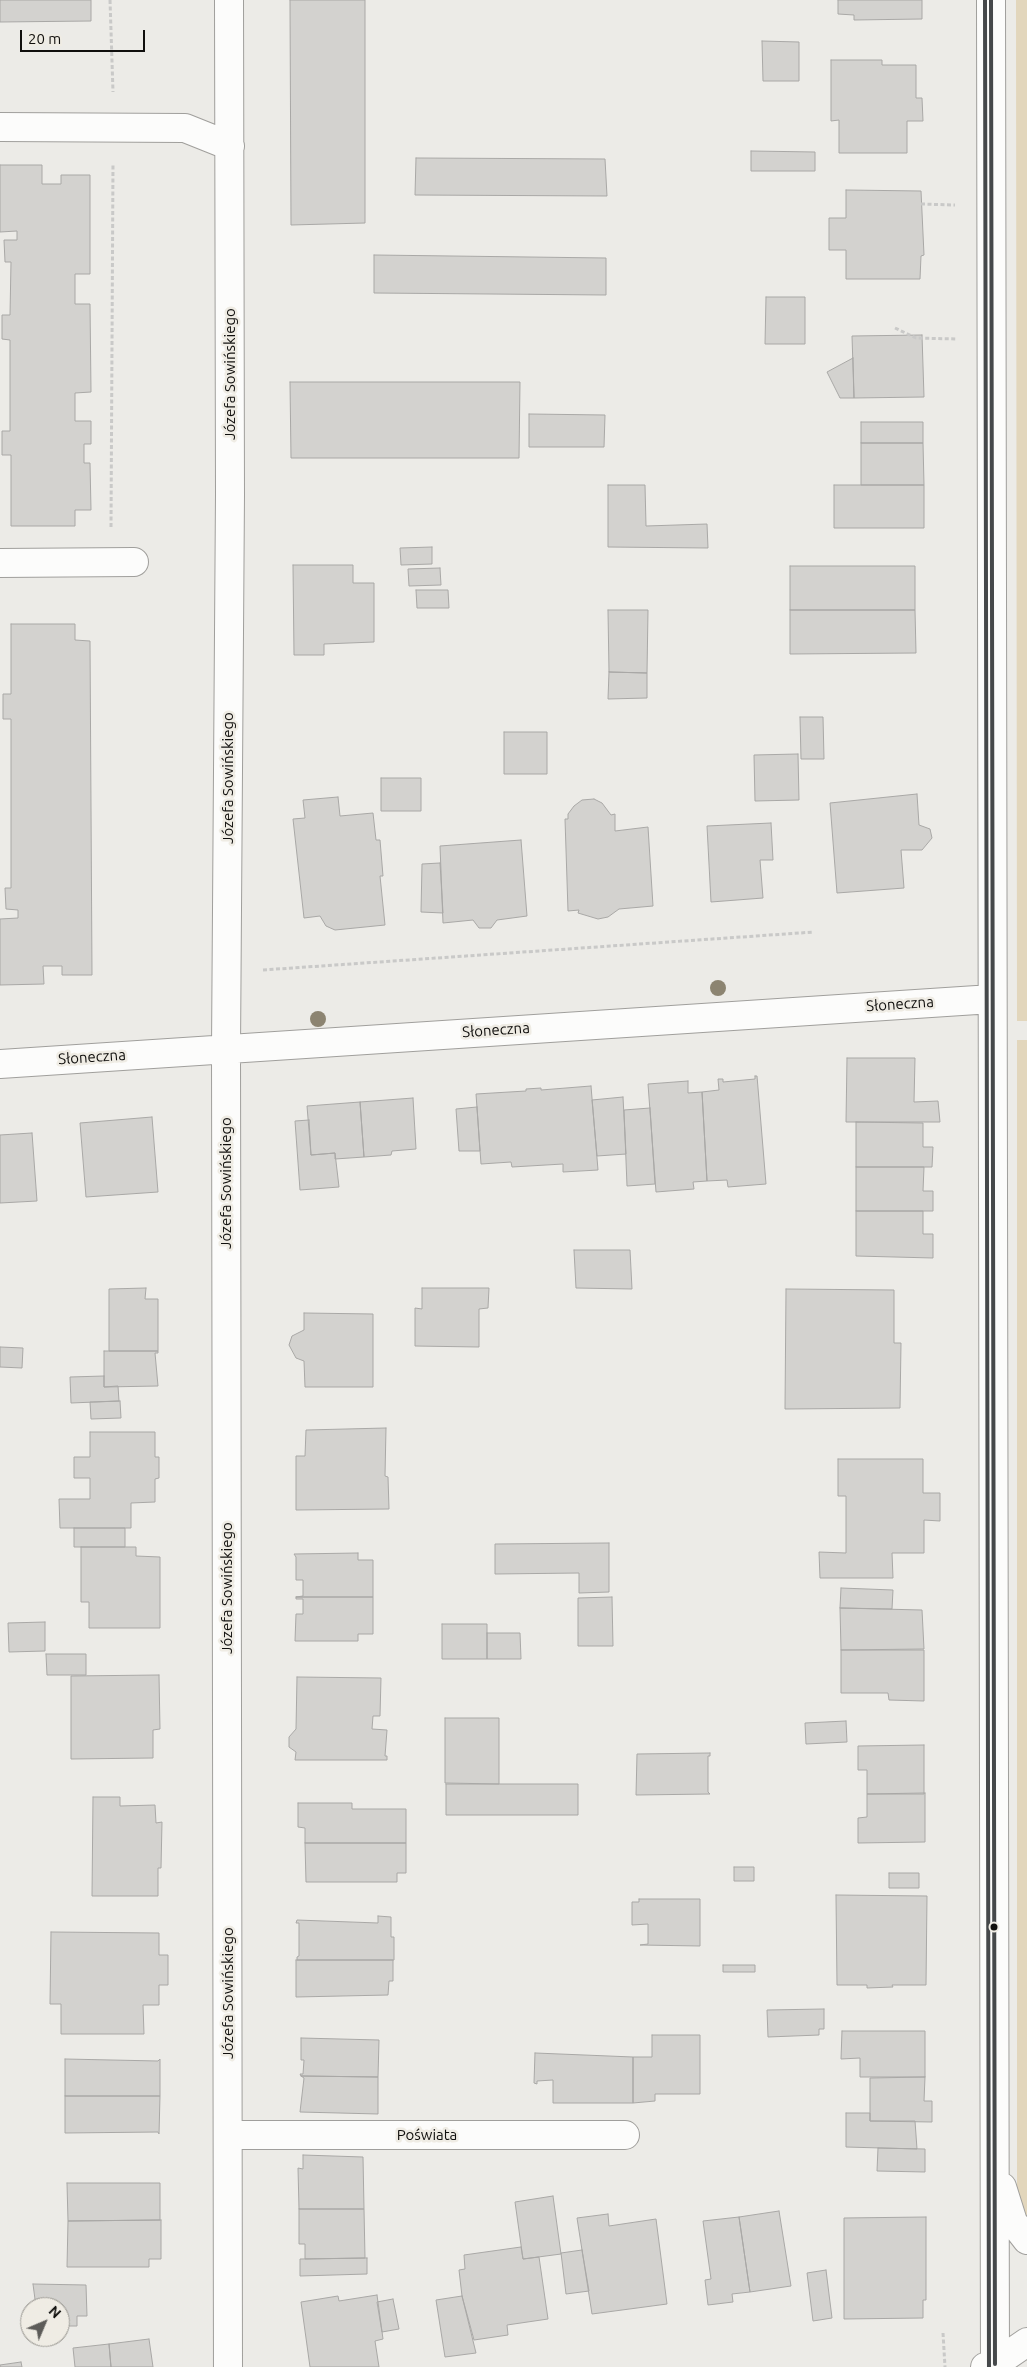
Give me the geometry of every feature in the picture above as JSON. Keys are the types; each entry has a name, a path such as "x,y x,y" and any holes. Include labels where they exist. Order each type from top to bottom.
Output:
{"street":[{"name":"Józefa Sowińskiego","path":"228,2367 226,973 230,494 229,0"},
{"path":"992,0 993,2366"},
{"path":"0,127 185,128 230,146"},
{"path":"0,562 134,562"},
{"name":"Słoneczna","path":"0,1064 992,999"},
{"name":"Poświata","path":"228,2135 625,2135"},
{"path":"994,2156 1005,2201 1013,2222 1027,2240"},
{"path":"993,2366 1027,2342"}],"path":[{"path":"110,0 114,127 111,535"},
{"path":"895,328 916,338 992,340"},
{"path":"226,973 814,932"},
{"path":"943,2333 945,2367"}],"shaded area":[{"path":"1016,0 1027,0 1027,1021 1017,1021"},
{"path":"1017,1040 1027,1040 1027,2218 1021,2211 1017,2195"}],"building":[{"path":"0,0 91,0 91,21 0,22"},
{"path":"290,0 365,0 365,223 291,225"},
{"path":"838,0 922,0 922,19 854,20 854,15 838,14"},
{"path":"762,41 799,42 799,81 763,81"},
{"path":"831,60 882,60 882,65 916,65 916,98 922,98 923,121 907,121 907,153 839,153 839,120 831,121"},
{"path":"751,151 815,152 815,171 751,171"},
{"path":"416,158 605,159 607,196 415,195"},
{"path":"0,165 42,165 42,184 61,184 61,175 90,175 90,274 75,274 75,304 90,304 91,392 75,393 75,421 91,421 91,444 84,444 84,463 90,463 91,510 75,510 75,526 11,526 11,455 2,455 2,431 10,431 10,340 2,339 2,315 10,315 11,262 5,262 4,240 17,240 17,231 0,232"},
{"path":"846,190 921,191 924,255 921,256 920,279 846,279 846,250 829,250 829,218 846,218"},
{"path":"374,255 606,258 606,295 374,293"},
{"path":"766,297 805,297 805,344 765,344"},
{"path":"922,335 924,397 854,398 852,336"},
{"path":"853,358 854,398 840,398 827,372"},
{"path":"290,382 520,382 519,458 291,458"},
{"path":"529,414 605,415 604,447 529,447"},
{"path":"861,422 923,422 923,443 861,443"},
{"path":"861,443 923,443 924,485 861,485"},
{"path":"608,485 645,485 646,526 707,524 708,548 608,547"},
{"path":"834,485 924,485 924,528 834,528"},
{"path":"432,547 432,564 401,565 400,548"},
{"path":"293,565 353,565 353,583 374,583 374,642 324,644 324,655 294,655"},
{"path":"790,566 915,566 915,610 790,610"},
{"path":"440,568 441,585 409,586 408,569"},
{"path":"416,590 448,590 449,608 417,608"},
{"path":"608,610 648,610 647,673 609,672"},
{"path":"790,610 915,610 916,653 790,654"},
{"path":"11,624 75,624 75,640 90,641 92,975 62,975 62,966 43,966 44,984 0,985 0,919 18,918 18,910 6,909 5,888 11,888 11,719 3,719 3,694 11,694"},
{"path":"609,672 647,673 647,698 608,699"},
{"path":"800,717 823,717 824,759 801,759"},
{"path":"504,732 547,732 547,774 504,774"},
{"path":"798,754 799,800 755,801 754,755"},
{"path":"381,778 421,778 421,811 381,811"},
{"path":"917,794 919,825 930,829 932,838 922,850 901,850 904,888 837,893 830,803"},
{"path":"338,797 340,816 373,813 376,840 380,840 383,876 380,876 385,925 335,930 326,926 320,916 304,918 293,819 305,818 303,800"},
{"path":"594,799 602,803 611,815 615,814 615,831 648,827 653,906 619,909 608,917 598,919 578,913 579,910 568,911 565,819 568,819 568,814 582,800"},
{"path":"771,823 773,860 760,860 763,898 711,902 707,826"},
{"path":"521,840 527,916 497,920 491,928 479,928 473,920 443,923 440,846"},
{"path":"440,863 443,913 421,912 422,864"},
{"path":"847,1058 915,1058 914,1102 938,1101 940,1122 846,1122"},
{"path":"755,1076 757,1076 766,1184 728,1187 727,1180 707,1181 702,1092 719,1090 718,1079 723,1079 723,1082 755,1079"},
{"path":"688,1081 688,1093 702,1092 707,1181 693,1182 694,1189 656,1192 648,1084"},
{"path":"591,1086 598,1170 563,1172 563,1164 512,1167 511,1162 481,1164 476,1094 526,1091 526,1089 541,1088 541,1090"},
{"path":"623,1097 626,1154 597,1156 592,1100"},
{"path":"413,1098 416,1149 392,1151 391,1155 364,1157 360,1102"},
{"path":"360,1102 364,1157 335,1159 335,1153 311,1155 307,1106"},
{"path":"477,1107 480,1151 459,1151 456,1109"},
{"path":"650,1108 655,1184 627,1186 624,1110"},
{"path":"152,1117 158,1192 86,1197 80,1123"},
{"path":"309,1120 311,1155 335,1153 339,1187 300,1190 295,1121"},
{"path":"856,1122 923,1123 923,1147 933,1147 932,1167 856,1167"},
{"path":"32,1133 37,1201 0,1203 0,1135"},
{"path":"856,1167 924,1167 923,1191 933,1191 933,1211 856,1211"},
{"path":"856,1211 923,1211 923,1234 933,1234 933,1258 856,1256"},
{"path":"574,1250 630,1250 632,1289 576,1288"},
{"path":"146,1288 145,1299 158,1299 158,1351 109,1351 109,1289"},
{"path":"422,1288 489,1288 488,1308 479,1309 479,1347 415,1346 415,1308 422,1309"},
{"path":"786,1289 894,1290 894,1343 901,1343 900,1408 785,1409"},
{"path":"304,1313 373,1314 373,1387 305,1387 304,1361 296,1358 289,1345 292,1336 304,1330"},
{"path":"0,1347 23,1348 22,1368 0,1367"},
{"path":"104,1351 158,1351 158,1353 155,1353 158,1386 104,1387"},
{"path":"104,1376 104,1387 118,1386 119,1401 71,1403 70,1377"},
{"path":"120,1401 121,1418 91,1419 90,1402"},
{"path":"386,1428 385,1476 388,1477 389,1509 296,1510 296,1456 305,1456 306,1430"},
{"path":"90,1432 155,1432 155,1457 159,1457 159,1478 155,1479 155,1502 131,1503 131,1528 60,1528 59,1499 90,1499 90,1478 74,1478 74,1457 90,1457"},
{"path":"838,1459 923,1459 923,1493 940,1493 940,1521 924,1520 924,1553 892,1553 893,1578 820,1578 819,1552 846,1553 846,1496 838,1496"},
{"path":"74,1528 125,1528 125,1547 74,1547"},
{"path":"609,1543 609,1592 579,1593 579,1573 495,1574 495,1544"},
{"path":"81,1547 136,1547 136,1556 160,1557 160,1628 89,1628 89,1602 81,1602"},
{"path":"358,1553 358,1560 373,1560 373,1597 296,1597 303,1596 303,1580 296,1580 296,1557 294,1554"},
{"path":"841,1588 893,1590 892,1609 840,1608"},
{"path":"296,1597 373,1597 373,1634 358,1634 358,1641 295,1641 296,1614 303,1614 303,1599 296,1599"},
{"path":"612,1597 613,1646 578,1646 578,1598"},
{"path":"840,1608 922,1610 924,1649 841,1650"},
{"path":"45,1622 45,1651 9,1652 8,1623"},
{"path":"442,1624 487,1624 487,1659 442,1659"},
{"path":"487,1633 520,1633 521,1659 487,1659"},
{"path":"841,1650 924,1650 924,1701 889,1700 888,1693 841,1693"},
{"path":"46,1654 86,1654 86,1675 47,1675"},
{"path":"159,1675 160,1729 153,1730 153,1758 71,1759 71,1676"},
{"path":"297,1677 381,1678 380,1716 373,1716 372,1729 387,1730 385,1756 387,1756 387,1760 295,1760 296,1752 289,1747 289,1737 296,1729"},
{"path":"445,1718 499,1718 499,1784 445,1783"},
{"path":"846,1721 847,1742 806,1744 805,1723"},
{"path":"924,1745 924,1794 867,1794 867,1770 858,1770 858,1746"},
{"path":"710,1753 710,1756 708,1756 708,1792 710,1794 636,1795 637,1754"},
{"path":"446,1784 578,1784 578,1815 446,1815"},
{"path":"925,1793 925,1842 858,1843 858,1818 867,1817 867,1794"},
{"path":"93,1797 120,1797 120,1806 155,1805 156,1823 162,1822 161,1868 158,1868 158,1896 92,1896"},
{"path":"298,1803 352,1803 352,1809 406,1809 406,1843 305,1843 305,1828 298,1827"},
{"path":"305,1843 406,1843 406,1873 397,1873 397,1882 306,1882"},
{"path":"734,1867 754,1867 754,1881 734,1881"},
{"path":"889,1873 919,1873 919,1888 889,1888"},
{"path":"836,1895 927,1896 926,1985 892,1985 893,1987 867,1988 867,1985 837,1985"},
{"path":"639,1899 700,1899 700,1946 640,1945 648,1944 648,1924 632,1925 632,1902 639,1902"},
{"path":"378,1916 391,1917 391,1937 394,1937 394,1960 297,1960 299,1956 299,1923 296,1923 297,1920 378,1923"},
{"path":"51,1932 159,1933 159,1955 168,1955 168,1985 159,1985 159,2005 143,2005 144,2034 61,2034 61,2004 50,2004"},
{"path":"296,1960 393,1960 393,1981 389,1981 388,1995 296,1997"},
{"path":"723,1965 755,1965 755,1972 723,1972"},
{"path":"824,2009 824,2029 819,2029 819,2035 768,2037 767,2010"},
{"path":"842,2031 925,2031 925,2077 860,2077 860,2058 841,2059"},
{"path":"652,2035 700,2035 700,2094 655,2094 655,2101 633,2103 633,2057 652,2057"},
{"path":"301,2038 379,2040 378,2077 301,2076 300,2074 303,2074 304,2060 301,2060"},
{"path":"535,2053 633,2057 633,2103 553,2103 553,2080 537,2081 537,2084 534,2083"},
{"path":"65,2059 158,2061 160,2059 160,2096 65,2096"},
{"path":"301,2076 378,2077 378,2114 300,2112 304,2078"},
{"path":"925,2077 924,2101 932,2101 932,2122 870,2121 870,2078"},
{"path":"65,2096 160,2096 159,2134 158,2132 65,2133"},
{"path":"846,2113 870,2113 870,2121 915,2121 917,2149 846,2147"},
{"path":"878,2148 925,2149 925,2172 877,2171"},
{"path":"303,2155 363,2157 364,2209 299,2209 298,2168 303,2169"},
{"path":"67,2183 160,2183 160,2220 68,2221"},
{"path":"553,2196 561,2254 523,2259 515,2202"},
{"path":"299,2209 364,2209 365,2258 305,2259 305,2244 299,2244"},
{"path":"779,2211 791,2286 750,2292 739,2217"},
{"path":"608,2214 609,2226 656,2219 667,2304 592,2314 577,2218"},
{"path":"739,2217 750,2292 732,2294 733,2302 708,2305 705,2280 711,2279 703,2221"},
{"path":"926,2217 926,2300 923,2300 923,2318 844,2319 844,2218"},
{"path":"161,2220 161,2259 149,2259 149,2267 67,2267 68,2221"},
{"path":"521,2247 523,2259 539,2257 548,2319 507,2325 508,2335 474,2340 462,2296 459,2270 465,2269 464,2255"},
{"path":"582,2250 589,2291 566,2294 561,2253"},
{"path":"367,2258 367,2274 300,2276 300,2259"},
{"path":"826,2270 832,2318 813,2321 807,2273"},
{"path":"33,2284 86,2285 87,2316 77,2316 77,2326 70,2326 70,2297 35,2297"},
{"path":"377,2295 383,2339 375,2341 379,2367 310,2367 301,2302 338,2296 339,2301"},
{"path":"462,2296 476,2353 445,2357 436,2300"},
{"path":"393,2299 399,2329 382,2332 377,2302"},
{"path":"149,2339 153,2367 111,2367 109,2344"},
{"path":"109,2344 111,2367 75,2367 73,2348"},
{"path":"21,2362 22,2367 0,2367 0,2365"}],"transit line":[{"path":"985,0 989,2367"},
{"path":"991,0 995,2364"}]}
